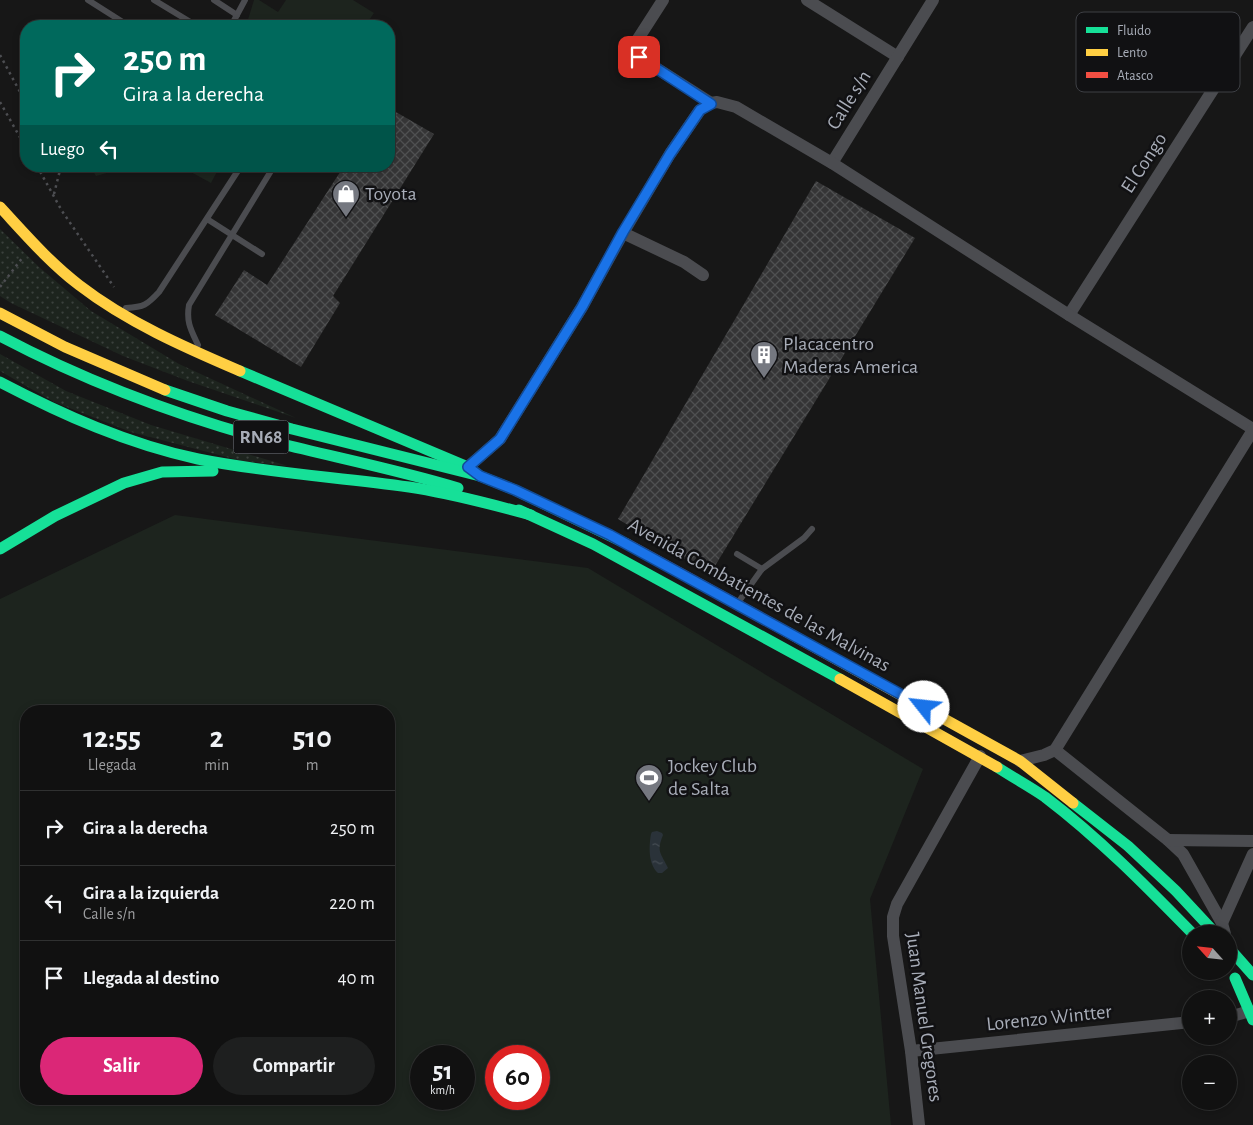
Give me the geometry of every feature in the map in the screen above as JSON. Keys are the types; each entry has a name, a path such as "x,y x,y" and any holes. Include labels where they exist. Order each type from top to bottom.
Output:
{"main road":[{"name":"RN68","path":"0,207 33,244 61,270 89,293 113,309 203,355 319,406 468,467 480,476"},
{"name":"Avenida Combatientes de las Malvinas","path":"0,314 65,347 175,394 292,429 480,476 515,490 610,535 1020,761 1128,846 1215,925"},
{"name":"Avenida Combatientes de las Malvinas","path":"0,336 83,377 176,413 310,450 430,478 532,514 594,544 980,756 1044,797 1097,840 1131,871 1184,925"},
{"name":"RN68","path":"0,382 55,409 134,442 202,459 262,471 411,487 462,496 532,514"},
{"path":"0,550 30,530 78,504 124,483 148,475 178,471 262,471"},
{"path":"1238,958 1253,975"},
{"path":"1235,980 1252,1010"}],"street":[{"path":"663,0 636,42 635,48 637,53 639,57 711,104"},
{"name":"Calle s/n","path":"807,0 898,57"},
{"name":"Calle s/n","path":"832,164 933,0"},
{"name":"El Congo","path":"1240,48 1252,29"},
{"name":"El Congo","path":"1069,316 1212,92"},
{"path":"468,467 500,439 582,307 623,232 670,154 700,110 717,102 736,107 832,164 1069,316 1253,429 1055,750 1020,761"},
{"path":"623,232 684,262 703,276"},
{"path":"1055,750 1183,854 1218,925"},
{"name":"Juan Manuel Gregores","path":"919,1125 911,1052 893,936 893,917 897,904 980,756"},
{"path":"1168,840 1253,841"},
{"path":"1223,925 1253,854"},
{"path":"1237,1015 1252,1010"},
{"name":"Lorenzo Wintter","path":"911,1052 1182,1023"}],"lane":[{"path":"88,0 120,20"},
{"path":"154,0 186,20"},
{"path":"214,0 237,15"},
{"path":"234,20 245,0"},
{"path":"113,309 140,307 149,304 159,292 237,172"},
{"path":"203,355 190,328 187,317 190,305 270,172"},
{"path":"207,219 262,254"},
{"path":"736,605 762,569 804,538 812,529"},
{"path":"737,554 762,569"}],"path":[{"path":"0,55 20,92"},
{"path":"0,102 20,137"},
{"path":"40,172 62,211 114,287 120,292"},
{"path":"53,195 59,172"},
{"path":"0,287 25,254"}],"shaded area":[{"path":"254,0 259,0 278,12 286,0 353,0 374,13 369,20 248,20"},
{"path":"94,172 110,172 96,176"},
{"path":"191,172 217,172 211,183"},
{"path":"0,229 39,267 91,311 179,364 296,418 188,381 123,356 0,296"},
{"path":"0,354 66,391 151,425 288,466 242,461 131,432 54,402 0,371"},
{"name":"Jockey Club de Salta","path":"175,515 588,568 923,769 870,899 891,1125 0,1125 0,599"}],"water":[{"path":"657,831 663,835 660,849 668,868 662,873 658,873 652,865 650,855 651,834"}],"building":[{"name":"Toyota","path":"395,111 434,134 333,296 340,303 301,367 215,315 244,270 267,285 340,172 395,172"},
{"name":"Placacentro Maderas America","path":"816,181 915,238 710,574 618,519"}],"traffic: fast":[{"path":"0,336 101,384 206,422 278,443 458,488"},
{"path":"240,371 468,467 480,476"},
{"path":"0,382 96,427 172,453 250,468 424,489 531,515"},
{"path":"165,390 227,411 292,429 480,476 515,490 627,544"},
{"path":"0,549 55,516 124,483 162,472 213,471"},
{"path":"519,510 593,544 840,679"},
{"path":"997,767 1045,797 1084,829 1140,880 1184,925"},
{"path":"1073,803 1128,846 1176,891 1208,925"},
{"path":"1238,958 1253,975"},
{"path":"1236,980 1253,1020"}],"traffic: slow":[{"path":"0,207 58,267 97,298 156,333 240,371"},
{"path":"0,313 65,347 165,390"},
{"path":"787,632 1020,761 1073,803"},
{"path":"840,679 997,767"}],"traffic: jam":[{"path":"627,544 787,632"}],"place":[{"name":"Toyota","path":"346,218"},
{"name":"Placacentro Maderas America","path":"764,379"},
{"name":"Jockey Club de Salta","path":"649,802"}],"route":[{"path":"639,57 711,104 700,110 670,154 623,232 582,307 500,439 468,467 480,476 515,490 610,535 924,707"}]}
